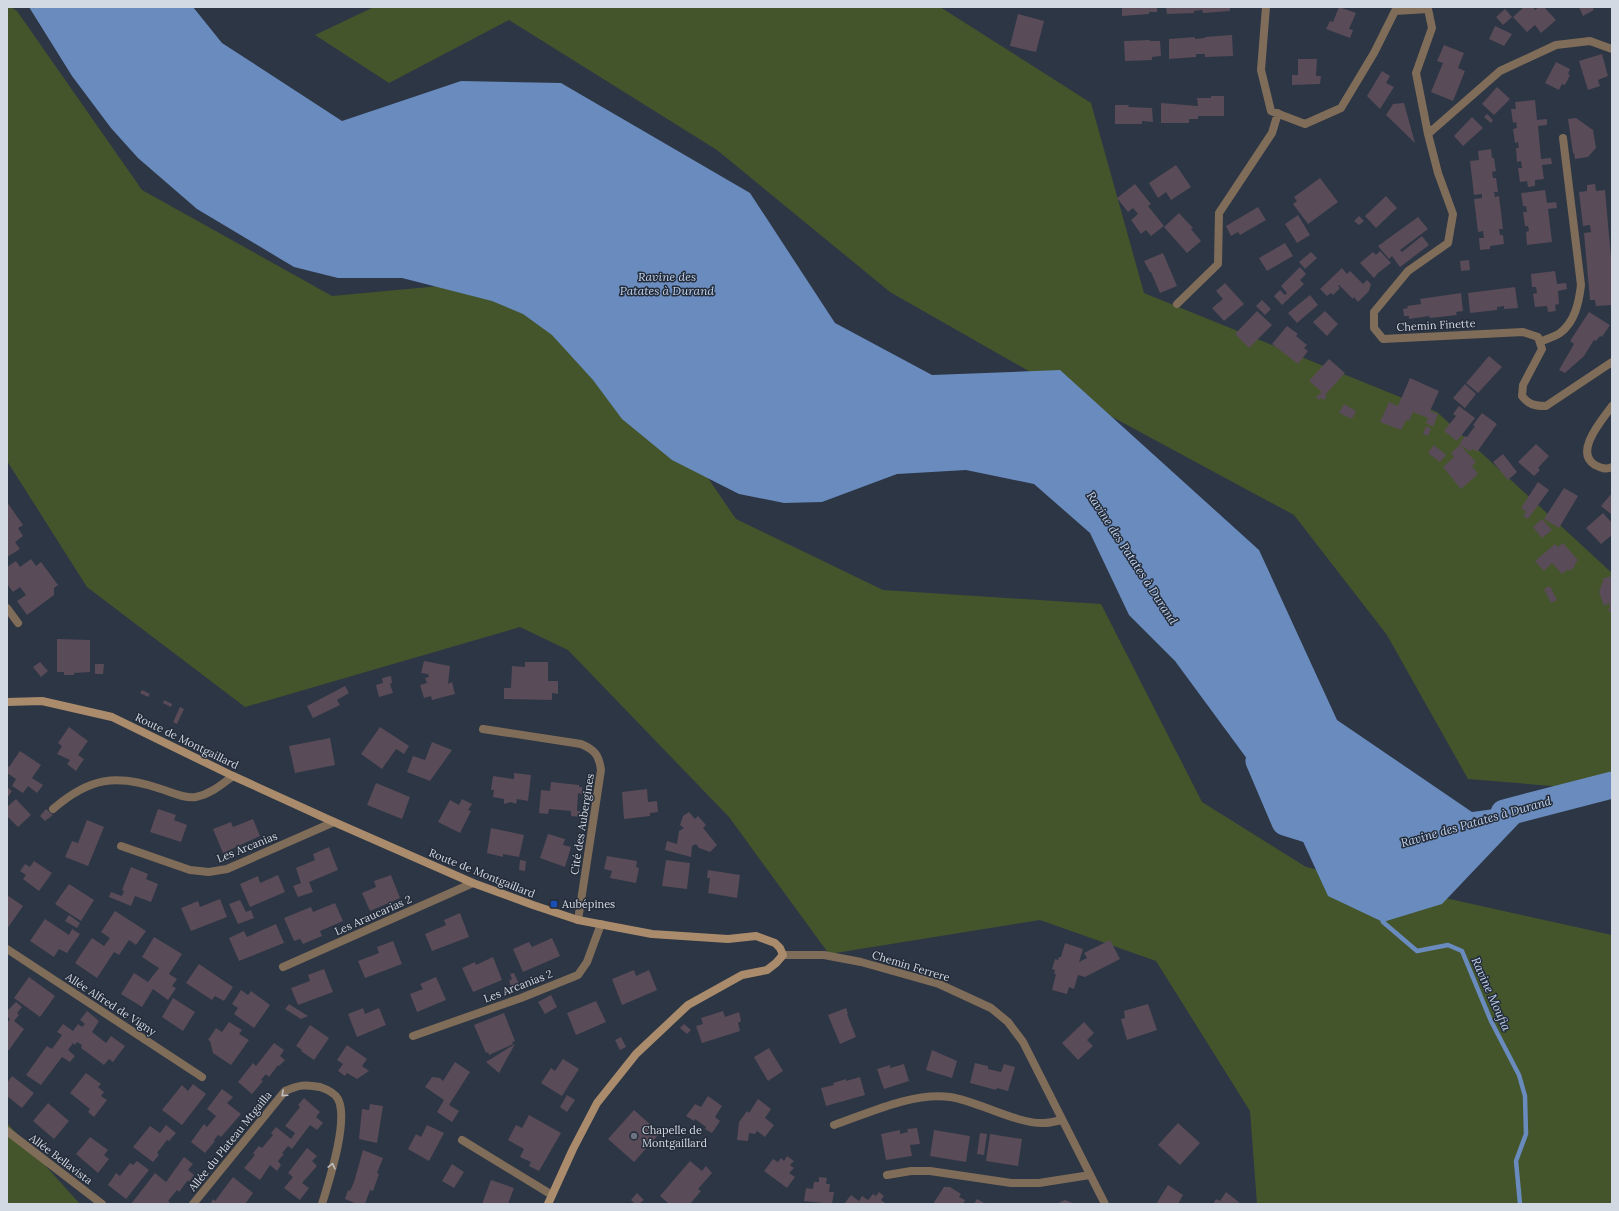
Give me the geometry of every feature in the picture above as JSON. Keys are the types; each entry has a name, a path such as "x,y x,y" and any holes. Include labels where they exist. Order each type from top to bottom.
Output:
{"street":[{"path":"1177,304 1218,264 1219,213 1272,133 1278,113 1271,111 1260,70 1266,7"},
{"name":"Chemin Finette","path":"1278,113 1305,124 1341,108 1374,53 1395,11 1428,8 1432,28 1416,73 1428,134 1438,173 1453,214 1448,243 1408,271 1374,312 1374,328 1384,338 1523,332 1538,337 1540,342"},
{"path":"1428,134 1500,71 1556,45 1590,41 1612,50"},
{"path":"1563,138 1581,285 1579,303 1572,318 1560,333 1540,342 1542,350 1523,385 1522,396 1528,403 1536,406 1546,406 1612,362"},
{"path":"1612,406 1591,437 1586,451 1590,462 1603,468 1608,469 1612,467"},
{"path":"7,608 18,623"},
{"name":"Route de Montgaillard","path":"7,702 42,702 112,717 334,822 473,882 533,906 578,920 652,934 728,939 756,936 775,943 780,948 782,955"},
{"name":"Cité des Aubergines","path":"484,729 581,744 595,752 600,759 602,770 578,920"},
{"path":"53,809 69,795 87,786 103,781 118,780 135,782 180,796 195,797 209,793 234,776"},
{"name":"Les Arcanias","path":"121,846 190,870 209,872 227,869 334,822"},
{"name":"Les Araucarias 2","path":"283,967 473,882"},
{"name":"Les Arcanias 2","path":"413,1036 521,998 578,975 587,962 601,924"},
{"name":"Allée Alfred de Vigny","path":"7,949 202,1077"},
{"path":"548,1204 597,1103 636,1054 688,1005 742,974 767,970 776,963 782,955"},
{"name":"Chemin Ferrere","path":"782,955 824,955 861,962 939,984 991,1008 1008,1022 1023,1042 1105,1204"},
{"name":"Allée du Plateau Mtgailla","path":"193,1204 285,1091 296,1086 308,1084 326,1089 337,1098 341,1109 340,1134 322,1204"},
{"path":"834,1125 907,1100 929,1097 950,1097 1025,1120 1044,1123 1062,1120"},
{"name":"Allée Bellavista","path":"7,1131 102,1204"},
{"path":"462,1140 552,1195"},
{"path":"887,1175 911,1171 930,1171 1011,1183 1039,1183 1090,1175"}],"green space":[{"path":"7,7 11,7 17,11 142,190 332,296 568,274 736,519 883,590 1101,604 1202,802 1306,867 1612,935 1612,1204 1257,1204 1250,1111 1156,961 1040,920 829,954 729,817 568,650 520,627 245,707 87,587 7,461"},
{"path":"374,7 940,7 1091,103 1144,293 1437,412 1612,573 1612,791 1468,779 1387,635 1294,515 1055,386 890,292 717,150 509,20 389,83 315,35"},
{"path":"7,1123 80,1204 7,1204"}],"water":[{"name":"Ravine des Patates à Durand","path":"29,7 193,7 222,43 342,121 461,81 561,83 750,193 835,323 932,375 1060,370 1259,550 1337,720 1472,812 1538,803 1442,904 1383,922 1328,896 1295,824 1175,661 1129,615 1090,533 1034,484 966,470 897,474 822,502 784,503 739,494 672,460 622,419 593,380 552,335 523,314 492,301 402,278 338,278 294,267 197,209 138,158 111,128 72,76"}],"building":[{"path":"1122,7 1157,7 1157,12 1122,16"},
{"path":"1166,7 1230,7 1230,11 1203,13 1202,10 1194,11 1194,13 1167,14"},
{"path":"1339,7 1356,13 1349,29 1353,30 1350,38 1326,29 1330,21 1333,22"},
{"path":"1524,7 1533,7 1535,10 1539,7 1544,7 1556,20 1541,33 1535,25 1527,32 1513,17"},
{"path":"1579,7 1592,7 1594,10 1583,16"},
{"path":"1505,9 1512,17 1503,25 1496,17"},
{"path":"1018,14 1044,21 1036,52 1010,46"},
{"path":"1495,26 1512,34 1504,46 1489,39"},
{"path":"1232,35 1233,56 1205,57 1205,54 1196,54 1196,57 1169,59 1169,39 1195,37 1195,39"},
{"path":"1124,41 1160,41 1161,56 1152,57 1152,60 1125,61"},
{"path":"1444,45 1464,53 1458,68 1465,71 1453,101 1431,92 1443,63 1437,61"},
{"path":"1602,54 1608,76 1598,80 1600,86 1588,90 1579,61"},
{"path":"1298,59 1317,59 1316,76 1321,76 1320,84 1292,85 1292,75 1298,75"},
{"path":"1556,62 1570,69 1568,74 1570,75 1565,85 1562,84 1559,90 1545,83"},
{"path":"1382,71 1390,76 1386,83 1394,87 1380,109 1367,96"},
{"path":"1497,87 1510,99 1494,115 1482,104"},
{"path":"1211,96 1224,96 1224,116 1198,116 1198,119 1189,119 1189,123 1161,123 1161,103 1198,106 1197,98 1211,98"},
{"path":"1535,100 1537,120 1547,119 1547,125 1538,126 1541,159 1551,158 1552,164 1542,165 1544,179 1535,180 1535,186 1528,187 1527,181 1520,182 1518,168 1522,168 1521,161 1517,162 1516,148 1519,148 1518,142 1515,143 1513,129 1517,128 1516,122 1513,123 1511,109 1516,109 1515,102"},
{"path":"1404,103 1415,143 1386,115 1393,104"},
{"path":"1115,105 1152,108 1153,122 1142,121 1142,124 1115,124"},
{"path":"1487,114 1493,120 1491,123 1484,117"},
{"path":"1472,117 1483,128 1463,146 1454,136"},
{"path":"1576,118 1593,130 1596,148 1588,157 1575,159 1568,119"},
{"path":"1491,149 1496,171 1492,172 1493,178 1496,178 1498,192 1494,192 1495,197 1499,196 1503,229 1499,229 1500,235 1503,235 1504,244 1490,246 1490,249 1480,250 1479,238 1484,238 1483,231 1478,232 1474,199 1482,198 1482,194 1474,195 1470,161 1479,160 1478,151"},
{"path":"1176,165 1191,187 1171,200 1166,192 1158,198 1149,183"},
{"path":"1320,178 1338,202 1308,224 1293,204 1297,201 1294,197"},
{"path":"1135,184 1151,204 1148,206 1164,226 1151,236 1146,230 1141,234 1131,220 1138,214 1133,208 1128,212 1117,198"},
{"path":"1595,184 1596,191 1605,190 1612,269 1612,305 1596,306 1595,300 1590,300 1584,233 1591,232 1590,225 1583,226 1579,192 1587,191 1587,185"},
{"path":"1545,190 1547,203 1556,202 1557,208 1548,209 1552,242 1527,245 1526,232 1529,231 1528,226 1525,226 1523,212 1527,212 1526,206 1523,206 1521,193"},
{"path":"1386,196 1397,208 1376,228 1365,216"},
{"path":"1258,207 1266,220 1240,235 1238,232 1231,236 1226,226"},
{"path":"1179,213 1193,228 1191,229 1201,241 1187,253 1164,227"},
{"path":"1298,215 1310,235 1297,243 1285,224"},
{"path":"1359,216 1364,221 1359,225 1354,221"},
{"path":"1418,217 1428,229 1400,250 1402,252 1422,236 1429,245 1400,267 1392,256 1389,259 1378,246"},
{"path":"1285,243 1293,256 1267,271 1259,258"},
{"path":"1380,251 1391,263 1374,278 1360,263 1373,252 1376,255"},
{"path":"1311,252 1317,258 1305,269 1299,262"},
{"path":"1163,253 1177,286 1160,293 1151,272 1144,261"},
{"path":"1469,260 1470,270 1461,271 1460,261"},
{"path":"1300,267 1306,274 1300,280 1304,284 1282,305 1274,296 1280,290 1285,295 1287,293 1281,286"},
{"path":"1342,268 1347,274 1350,271 1363,284 1367,280 1371,284 1369,291 1358,302 1339,285 1338,286 1340,288 1333,295 1331,293 1327,296 1320,289"},
{"path":"1555,271 1557,284 1566,283 1567,289 1558,291 1559,304 1555,305 1556,311 1548,312 1547,306 1535,307 1533,294 1537,293 1536,287 1532,287 1531,274"},
{"path":"1225,283 1244,304 1224,321 1212,308 1223,299 1216,291"},
{"path":"1515,287 1518,308 1504,309 1504,306 1497,307 1497,310 1470,313 1468,293"},
{"path":"1461,293 1463,311 1456,312 1457,315 1430,318 1429,316 1409,319 1409,316 1404,316 1403,309 1408,308 1407,306 1421,304 1420,299"},
{"path":"1310,295 1318,305 1297,323 1288,313"},
{"path":"1262,300 1271,309 1265,315 1256,306"},
{"path":"1257,311 1272,325 1249,348 1235,334"},
{"path":"1325,311 1338,324 1327,336 1313,322"},
{"path":"1589,312 1610,325 1602,337 1600,336 1596,341 1594,340 1584,356 1565,373 1559,370 1574,344 1570,341"},
{"path":"1287,326 1298,334 1296,336 1307,345 1304,348 1308,351 1298,364 1272,344"},
{"path":"1489,356 1502,367 1478,393 1466,383"},
{"path":"1329,359 1345,373 1325,395 1327,397 1323,400 1321,398 1319,400 1316,397 1322,392 1309,381"},
{"path":"1410,378 1439,391 1430,411 1438,414 1433,427 1426,423 1428,418 1413,412 1409,421 1406,420 1401,430 1380,422 1389,402 1398,406"},
{"path":"1465,384 1476,394 1465,408 1453,398"},
{"path":"1344,404 1356,411 1352,419 1339,413"},
{"path":"1459,406 1475,418 1457,441 1444,431 1456,416 1453,414"},
{"path":"1482,413 1497,424 1477,452 1474,449 1469,451 1459,444 1465,436 1467,437 1475,426 1473,425"},
{"path":"1426,426 1431,429 1428,436 1423,434"},
{"path":"1536,444 1549,456 1538,468 1540,470 1534,476 1518,462"},
{"path":"1434,445 1446,455 1440,462 1428,453"},
{"path":"1460,445 1476,462 1472,466 1478,474 1461,489 1443,467 1454,457 1451,453"},
{"path":"1503,454 1517,472 1508,480 1493,462"},
{"path":"1538,482 1549,490 1528,519 1523,516 1526,512 1521,508"},
{"path":"1564,488 1578,496 1559,528 1544,519"},
{"path":"1611,494 1612,495 1612,515 1601,506"},
{"path":"7,502 23,525 18,528 23,536 15,542 20,549 7,557"},
{"path":"1603,513 1612,523 1612,535 1601,544 1586,528"},
{"path":"1542,519 1552,530 1542,538 1533,527"},
{"path":"1563,543 1578,560 1575,566 1570,571 1568,569 1562,574 1552,563 1544,571 1535,561 1555,544 1558,547"},
{"path":"31,559 36,566 41,562 58,585 54,588 54,595 27,615 17,601 26,595 20,587 13,592 7,584 7,567 16,561 20,567"},
{"path":"1612,576 1612,613 1608,611 1610,606 1609,603 1604,606 1599,592 1604,578"},
{"path":"1550,586 1557,600 1551,603 1544,589"},
{"path":"57,639 90,640 90,672 64,675 64,672 57,672"},
{"path":"424,661 450,666 448,684 452,682 455,694 432,700 431,696 424,698 420,685 427,683 425,678 429,677 428,674 421,673"},
{"path":"40,662 48,671 41,677 33,667"},
{"path":"525,662 548,662 548,681 558,681 558,694 552,693 552,700 504,699 504,688 511,688 512,666 525,667"},
{"path":"95,664 104,664 103,674 95,674"},
{"path":"391,676 392,683 390,684 393,693 379,697 376,685 383,683 382,678"},
{"path":"345,686 349,693 337,700 340,705 313,718 307,706"},
{"path":"142,690 150,694 148,697 140,693"},
{"path":"164,700 172,704 171,707 163,703"},
{"path":"180,707 184,709 177,724 173,722"},
{"path":"69,727 88,741 78,755 84,759 76,771 67,764 70,760 57,754 62,746 58,743"},
{"path":"380,727 409,746 404,754 396,749 382,769 361,754"},
{"path":"330,738 335,765 295,773 289,746"},
{"path":"432,742 452,750 430,781 407,772 413,756 425,760"},
{"path":"20,751 41,765 32,778 43,785 37,793 28,786 23,793 12,786 16,779 7,773 7,765 9,767"},
{"path":"514,773 531,775 528,801 517,799 516,804 511,802 504,804 504,799 493,797 494,790 491,790 493,776 514,779"},
{"path":"551,782 579,785 579,787 582,787 582,794 578,793 577,811 580,811 579,817 571,816 571,811 549,809 548,814 539,813 541,790 550,791"},
{"path":"376,783 410,797 402,819 367,805"},
{"path":"7,787 12,791 7,798"},
{"path":"647,789 648,802 657,801 658,812 650,813 650,816 624,819 622,792"},
{"path":"16,799 31,815 18,827 7,816 7,807"},
{"path":"462,799 472,804 468,810 471,811 460,833 438,822 450,800 459,805"},
{"path":"46,809 53,815 45,821 40,816"},
{"path":"158,809 176,815 174,820 187,825 181,842 150,832"},
{"path":"689,812 695,819 698,816 706,825 703,828 717,845 710,852 699,848 696,844 692,846 691,857 665,850 667,841 677,844 679,831 684,828 680,825 683,816"},
{"path":"253,819 260,836 223,853 213,829 231,822 233,827"},
{"path":"87,820 104,827 88,866 65,857 72,841 78,843"},
{"path":"491,828 524,835 519,857 503,854 503,857 487,853"},
{"path":"548,834 565,839 563,845 571,847 565,867 540,858"},
{"path":"329,847 338,870 309,882 313,892 298,897 293,886 301,883 296,868 315,860 313,854"},
{"path":"607,856 637,861 636,867 639,868 636,883 610,878 612,871 604,869"},
{"path":"520,860 526,861 525,871 519,870"},
{"path":"666,860 690,863 687,889 662,886"},
{"path":"34,861 52,873 39,891 23,879 26,875 20,871 25,864 30,867"},
{"path":"131,867 148,874 146,879 158,884 151,902 135,896 131,906 109,897 111,892 122,896 124,891 122,890"},
{"path":"708,870 740,875 737,898 708,893 710,878 707,878"},
{"path":"278,875 285,892 250,907 240,884 258,876 260,883"},
{"path":"391,875 400,898 370,911 362,893 376,887 374,881"},
{"path":"69,884 94,900 81,921 55,904"},
{"path":"7,895 23,906 7,929"},
{"path":"220,899 227,917 191,931 181,908 198,901 200,907"},
{"path":"240,900 246,912 251,910 254,918 238,924 229,904"},
{"path":"335,903 343,921 320,931 322,936 303,944 300,939 294,941 284,918 311,907 313,912"},
{"path":"115,911 146,931 136,945 129,940 119,955 114,952 97,978 75,963 92,938 104,946 110,938 101,932"},
{"path":"460,913 469,937 432,951 425,934 446,925 444,920"},
{"path":"69,915 80,923 77,928 65,921"},
{"path":"45,919 69,935 72,929 80,934 67,953 59,949 54,957 30,941"},
{"path":"276,924 284,943 239,961 229,938 244,931 247,937"},
{"path":"154,937 182,954 169,974 177,979 172,986 176,988 168,1000 153,989 142,1007 121,994 134,973 148,982 159,968 142,957"},
{"path":"552,938 560,956 523,972 513,949 529,942 532,947"},
{"path":"1110,940 1120,959 1085,977 1078,975 1074,989 1069,987 1067,994 1052,990 1056,974 1054,974 1055,970 1052,969 1055,959 1058,960 1059,957 1061,957 1065,943 1083,949 1079,962 1087,958 1084,953"},
{"path":"393,941 402,964 365,978 358,961 379,953 377,947"},
{"path":"493,957 502,980 473,992 462,968 475,962 476,965"},
{"path":"199,964 233,987 224,1001 215,996 212,1000 186,983"},
{"path":"324,969 333,992 298,1005 291,988 310,981 308,975"},
{"path":"634,970 636,976 649,970 657,990 622,1005 612,979"},
{"path":"514,973 519,984 511,986 509,981 512,979 510,974"},
{"path":"29,977 55,996 40,1017 14,998"},
{"path":"436,977 446,1000 417,1012 410,994 423,989 420,984"},
{"path":"241,990 248,995 251,991 270,1005 254,1028 234,1014 238,1008 232,1004"},
{"path":"551,995 557,1007 545,1014 538,1002"},
{"path":"173,998 195,1012 183,1031 162,1017"},
{"path":"596,1001 606,1022 576,1035 567,1013"},
{"path":"16,1002 22,1007 17,1013 19,1015 14,1021 24,1029 9,1050 7,1049 7,1023 10,1019 7,1016 7,1011"},
{"path":"289,1004 308,1016 301,1019 285,1009"},
{"path":"1148,1004 1157,1030 1127,1040 1121,1019 1125,1018 1124,1011"},
{"path":"363,1008 365,1014 379,1008 386,1025 357,1037 348,1014"},
{"path":"846,1008 856,1037 840,1044 828,1015"},
{"path":"87,1011 99,1021 92,1032 106,1043 111,1036 125,1046 113,1062 109,1059 104,1065 81,1048 82,1045 77,1042 75,1045 73,1043 68,1050 75,1056 70,1062 62,1057 41,1085 26,1075 47,1046 52,1049 62,1035 57,1032 63,1024 73,1031 78,1024 82,1027 85,1024 80,1020"},
{"path":"723,1011 725,1017 739,1012 741,1021 738,1023 740,1031 702,1043 696,1026 703,1024 701,1018"},
{"path":"504,1013 515,1041 512,1042 513,1044 489,1055 488,1052 486,1053 474,1025"},
{"path":"229,1022 242,1030 239,1034 249,1040 231,1065 213,1053 210,1041 208,1040 216,1028 222,1032"},
{"path":"1084,1022 1094,1033 1087,1040 1093,1046 1078,1060 1062,1043"},
{"path":"684,1024 691,1030 687,1034 680,1028"},
{"path":"310,1025 329,1038 314,1060 296,1046"},
{"path":"621,1037 626,1047 620,1050 615,1040"},
{"path":"274,1043 284,1050 280,1056 285,1060 279,1066 278,1065 269,1077 266,1074 261,1080 263,1081 252,1094 238,1082 253,1063 256,1066"},
{"path":"515,1044 499,1073 486,1062"},
{"path":"347,1045 367,1059 362,1066 369,1071 357,1079 347,1073 345,1076 338,1071 343,1064 337,1060"},
{"path":"769,1048 783,1071 768,1081 754,1057"},
{"path":"932,1050 957,1061 952,1078 926,1070"},
{"path":"563,1059 579,1069 562,1096 541,1083 551,1068 555,1071"},
{"path":"455,1062 470,1072 449,1105 459,1111 452,1122 437,1112 444,1100 425,1087 432,1077 440,1078 443,1081"},
{"path":"975,1063 988,1066 988,1069 1001,1072 1004,1064 1015,1067 1008,1091 997,1088 996,1090 970,1083"},
{"path":"904,1064 909,1081 884,1089 877,1069 890,1065 890,1068"},
{"path":"86,1073 101,1084 98,1087 104,1092 101,1096 107,1100 94,1117 88,1112 90,1109 70,1093"},
{"path":"12,1076 34,1093 22,1108 7,1096 7,1083"},
{"path":"860,1077 865,1095 826,1106 821,1088 834,1085 833,1083 846,1079 846,1081"},
{"path":"193,1084 206,1094 182,1125 162,1110 182,1085 188,1091"},
{"path":"222,1089 233,1097 227,1103 241,1114 221,1137 218,1135 205,1153 191,1142 204,1124 207,1127 216,1116 207,1109"},
{"path":"567,1095 575,1100 567,1112 560,1107"},
{"path":"708,1096 722,1106 715,1117 720,1121 712,1133 705,1129 706,1127 695,1119 694,1121 686,1116 695,1104 701,1107"},
{"path":"304,1098 320,1112 316,1117 323,1123 317,1130 310,1125 292,1149 288,1146 282,1153 284,1154 278,1161 281,1165 277,1171 270,1165 260,1180 244,1168 255,1155 253,1153 259,1146 262,1148 273,1135 271,1133 276,1127 291,1139 295,1133 285,1126 300,1107 298,1105"},
{"path":"758,1099 771,1109 765,1118 774,1125 765,1137 757,1131 755,1134 749,1133 748,1141 737,1140 739,1122 747,1111 749,1113"},
{"path":"48,1103 69,1121 54,1139 33,1121"},
{"path":"370,1104 383,1106 377,1143 359,1139 362,1109 369,1110"},
{"name":"Chapelle de Montgaillard","path":"634,1110 660,1133 634,1162 608,1139"},
{"path":"529,1115 561,1133 539,1171 529,1166 531,1162 520,1157 524,1149 508,1140 516,1125 522,1128"},
{"path":"1178,1123 1200,1143 1180,1165 1158,1145"},
{"path":"166,1125 176,1133 169,1141 167,1140 157,1153 159,1155 153,1162 133,1147 150,1126 160,1133"},
{"path":"427,1125 444,1133 429,1161 408,1149 416,1134 421,1137"},
{"path":"917,1128 920,1144 910,1145 912,1156 886,1160 881,1134 900,1130 900,1134 908,1132 907,1129"},
{"path":"934,1130 970,1136 966,1162 930,1156"},
{"path":"980,1133 987,1134 984,1155 977,1154"},
{"path":"990,1134 1022,1139 1018,1166 986,1161"},
{"path":"90,1137 108,1150 104,1155 109,1159 98,1173 76,1154"},
{"path":"307,1148 317,1156 312,1161 317,1166 302,1183 309,1188 300,1200 284,1188 293,1177 288,1173"},
{"path":"363,1150 383,1158 377,1173 379,1174 373,1191 370,1190 365,1204 357,1204 345,1199 348,1190 350,1191 354,1182"},
{"path":"787,1156 794,1161 790,1165 794,1168 789,1173 795,1177 787,1188 764,1171 773,1159 778,1162 781,1158 784,1161"},
{"path":"184,1157 193,1164 188,1170 194,1175 179,1192 177,1190 168,1201 170,1202 168,1204 131,1204 155,1173 166,1182"},
{"path":"137,1161 149,1170 126,1199 108,1185 116,1173 120,1176 130,1163 133,1165"},
{"path":"690,1161 702,1171 706,1166 712,1173 698,1189 701,1191 690,1204 669,1204 660,1196"},
{"path":"452,1164 464,1172 454,1188 442,1181"},
{"path":"233,1177 253,1193 245,1204 210,1204 213,1199 215,1201"},
{"path":"819,1177 827,1178 826,1184 830,1184 829,1192 834,1192 832,1204 804,1201 806,1188 813,1189 814,1182 819,1182"},
{"path":"491,1180 514,1188 508,1204 482,1204"},
{"path":"1168,1185 1183,1195 1178,1204 1156,1204"},
{"path":"944,1187 950,1187 961,1194 959,1197 965,1200 963,1204 933,1204"},
{"path":"879,1192 884,1196 881,1200 885,1203 884,1204 844,1204 851,1195 859,1201 862,1196 868,1200 873,1194 876,1196"},
{"path":"1226,1192 1240,1203 1213,1204 1216,1199 1220,1201"},
{"path":"637,1193 644,1200 639,1204 635,1204 631,1200"},
{"path":"977,1199 986,1204 974,1204"},
{"path":"1065,1200 1075,1204 1056,1204"}],"waterway":[{"name":"Ravine des Patates à Durand","path":"1259,761 1285,822 1330,836"},
{"name":"Ravine des Patates à Durand","path":"1504,813 1612,785"},
{"name":"Ravine Moufia","path":"1381,917 1383,922 1417,951 1448,945 1462,951 1491,1021 1519,1075 1525,1096 1526,1134 1516,1161 1520,1204"}],"place":[{"name":"Aubépines","path":"554,904"},
{"name":"Chapelle de Montgaillard","path":"634,1136"}]}
